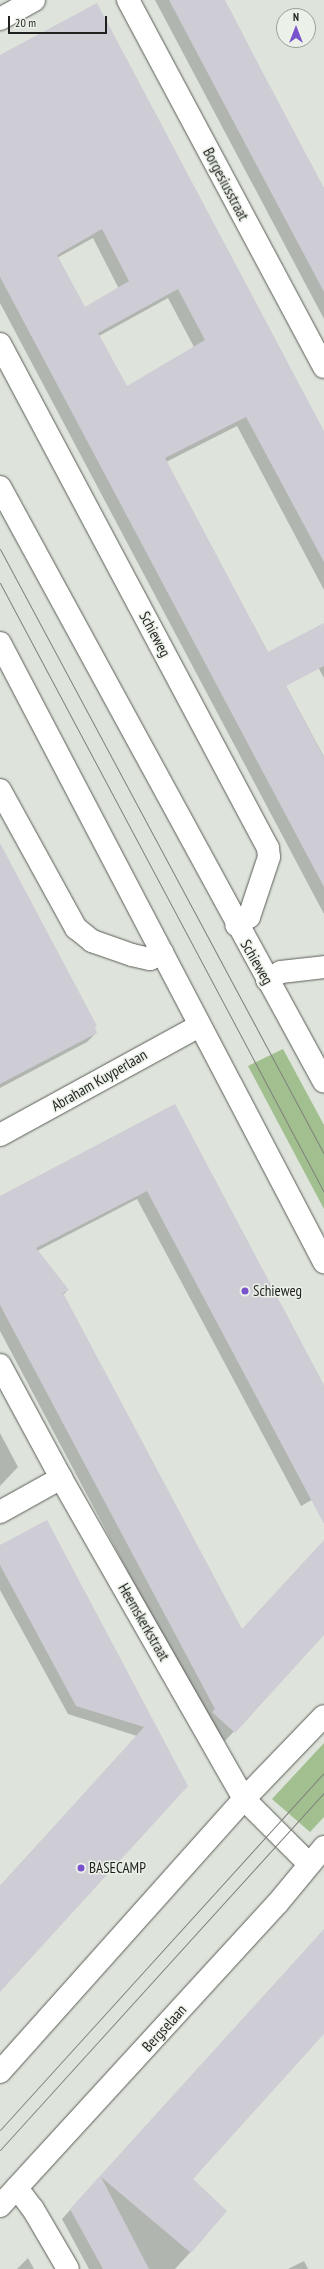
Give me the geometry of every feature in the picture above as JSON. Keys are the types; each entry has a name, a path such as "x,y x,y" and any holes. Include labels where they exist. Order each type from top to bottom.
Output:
{"street":[{"path":"0,19 34,0"},
{"name":"Borgesiusstraat","path":"128,0 324,367"},
{"name":"Schieweg","path":"0,344 268,848 269,858 249,917 236,925"},
{"name":"Schieweg","path":"0,487 236,925 324,1082"},
{"path":"0,643 163,953 199,1026 324,1262"},
{"path":"0,790 76,928 92,941 132,955 150,959 163,953"},
{"path":"267,980 281,972 315,968"},
{"name":"Abraham Kuyperlaan","path":"0,1135 165,1043 199,1026"},
{"name":"Heemskerkstraat","path":"0,1365 61,1478 244,1799 309,1864"},
{"path":"0,1512 61,1478"},
{"path":"0,2072 244,1799 324,1716"},
{"name":"Bergselaan","path":"0,2206 277,1904 324,1847"},
{"path":"17,2188 33,2210 68,2269"}],"green space":[{"path":"283,1049 324,1125 324,1209 248,1066"},
{"path":"324,1743 324,1817 310,1832 272,1799"}],"building":[{"path":"169,0 225,0 324,188 324,292"},
{"path":"97,3 324,431 324,562 246,417 165,458 268,652 324,623 324,666 286,686 324,758 324,887 0,277 0,55","holes":["102,229 129,281 85,307 57,255","178,289 205,340 127,386 98,333"]},
{"path":"0,843 97,1026 95,1027 97,1033 0,1084"},
{"path":"175,1104 324,1385 324,1524 147,1191 36,1248 69,1290 63,1293 242,1629 324,1540 324,1635 235,1733 212,1712 215,1709 0,1305 0,1196"},
{"path":"47,1520 188,1786 0,1992 0,1886 144,1727 76,1706 0,1565 0,1545"},
{"path":"324,1929 324,2034 193,2179 227,2211 191,2253 101,2177 149,2269 103,2269 70,2209"}],"tram line":[{"path":"0,549 324,1154"},
{"path":"0,583 324,1192"},
{"path":"0,2130 324,1773"},
{"path":"0,2150 324,1793"}],"place":[{"name":"Schieweg","path":"245,1291"},
{"name":"BASECAMP","path":"81,1868"}]}
